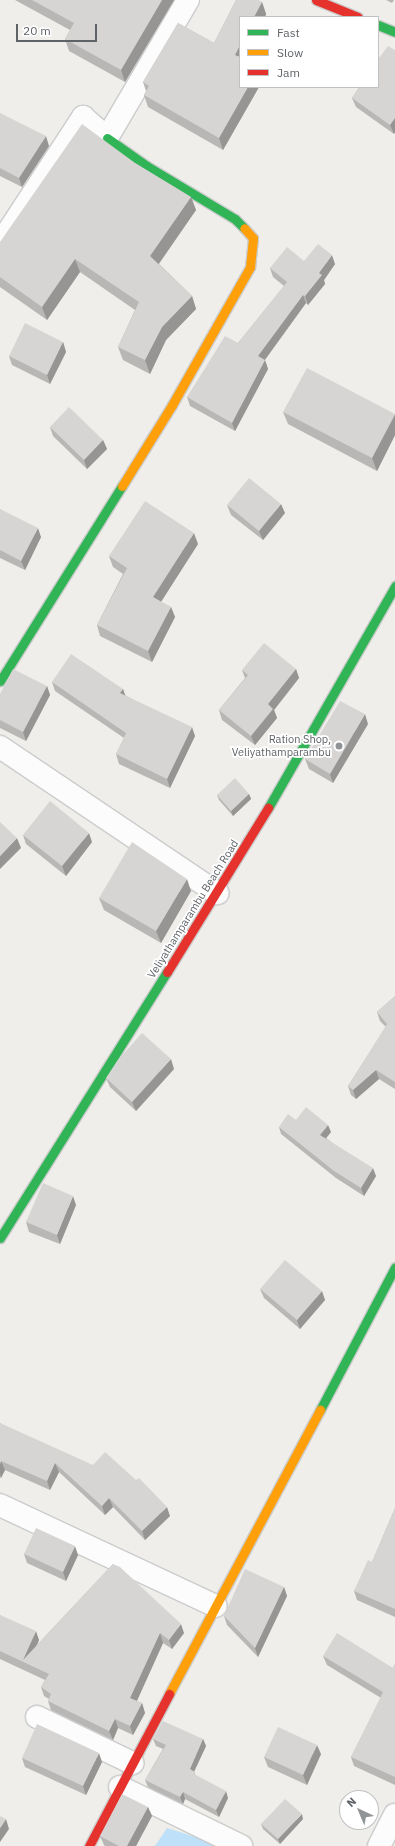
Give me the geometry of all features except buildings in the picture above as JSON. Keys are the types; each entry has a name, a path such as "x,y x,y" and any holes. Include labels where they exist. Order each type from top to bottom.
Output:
{"street":[{"path":"107,138 188,0"},
{"path":"316,0 356,16"},
{"path":"379,25 395,32"},
{"path":"0,244 83,117 107,138 147,166 235,219 253,238 250,267 172,405 0,681"},
{"name":"Veliyathamparambu Beach Road","path":"0,1238 217,893 395,586"},
{"path":"0,747 217,893"},
{"path":"89,1846 395,1267"},
{"path":"0,1505 216,1606"},
{"path":"37,1717 132,1763"},
{"path":"120,1787 241,1846"},
{"path":"379,1846 395,1815"}],"water":[{"path":"167,1828 224,1846 155,1846"}],"traffic: fast":[{"path":"379,25 395,32"},
{"path":"107,138 147,166 235,219 244,228"},
{"path":"0,681 122,486"},
{"path":"268,808 395,586"},
{"path":"0,1238 167,972"},
{"path":"320,1410 395,1267"}],"traffic: slow":[{"path":"122,486 172,405 250,267 253,238 244,228"},
{"path":"169,1694 320,1410"}],"traffic: jam":[{"path":"316,0 356,16"},
{"path":"167,972 268,808"},
{"path":"89,1846 169,1694"}],"place":[{"name":"Ration Shop, Veliyathamparambu","path":"339,746"}]}
